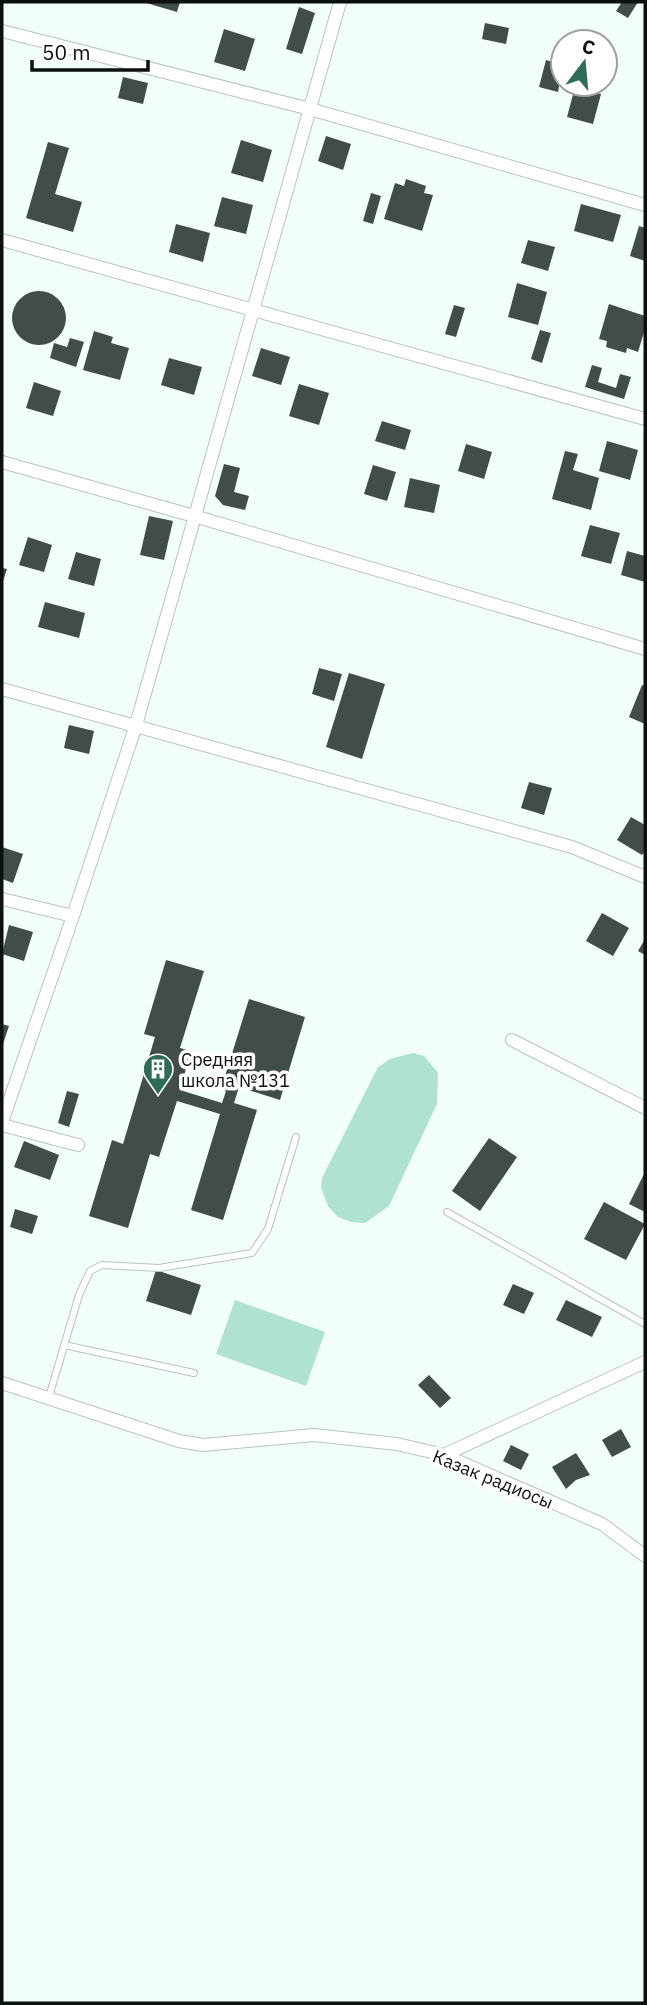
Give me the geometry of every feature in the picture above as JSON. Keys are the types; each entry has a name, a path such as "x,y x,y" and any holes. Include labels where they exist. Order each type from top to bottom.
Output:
{"street":[{"path":"78,1145 2,1123 136,725 340,2"},
{"path":"2,31 310,109 645,205"},
{"path":"2,240 645,419"},
{"path":"2,462 645,649"},
{"path":"2,689 510,832 572,847 645,877"},
{"path":"2,899 73,916"},
{"path":"512,1040 645,1108"},
{"path":"444,1455 645,1362"},
{"name":"Казак радиосы","path":"2,1382 179,1441 203,1445 314,1435 397,1444 444,1455 602,1524 645,1556"}],"lane":[{"path":"49,1397 79,1295 90,1271 102,1265 159,1268 252,1253 268,1229 296,1137"},
{"path":"447,1212 645,1324"},
{"path":"64,1345 194,1373"}],"green space":[{"path":"413,1053 424,1056 438,1073 437,1104 389,1206 365,1223 338,1217 328,1206 321,1188 322,1178 378,1067 390,1059"},
{"path":"235,1300 325,1332 306,1386 216,1354"}],"building":[{"path":"143,2 180,2 177,12"},
{"path":"622,2 638,2 628,18 616,11"},
{"path":"299,7 315,13 302,54 286,49"},
{"path":"485,23 509,28 506,44 482,39"},
{"path":"224,29 255,39 245,71 214,62"},
{"path":"546,60 549,61 549,90 539,87"},
{"path":"123,77 148,83 143,104 118,98"},
{"path":"572,98 600,98 593,124 567,117"},
{"path":"326,136 351,144 343,170 318,161"},
{"path":"241,140 272,150 263,182 231,173"},
{"path":"48,142 69,148 55,194 82,202 73,232 26,218"},
{"path":"406,179 426,186 424,193 433,195 422,231 384,219 395,183 404,186"},
{"path":"371,193 381,196 373,224 363,221"},
{"path":"222,197 253,205 246,234 214,226"},
{"path":"581,204 621,215 613,242 574,231"},
{"path":"176,224 210,233 203,262 169,252"},
{"path":"639,226 645,228 645,261 630,256"},
{"path":"528,240 555,247 548,271 521,263"},
{"path":"517,283 547,292 538,325 508,317"},
{"path":"39,291 58,299 66,318 58,337 39,345 20,337 12,318 20,299"},
{"path":"609,304 645,316 645,329 638,352 627,348 626,353 606,347 607,341 599,339"},
{"path":"454,305 465,308 456,337 445,334"},
{"path":"540,330 551,333 542,363 531,359"},
{"path":"94,331 113,337 111,343 129,348 120,380 83,370"},
{"path":"70,338 84,342 76,367 50,358 54,343 67,347"},
{"path":"261,348 290,357 281,385 252,376"},
{"path":"169,358 202,367 194,395 161,385"},
{"path":"592,365 602,368 598,382 616,388 620,374 631,377 624,399 585,387"},
{"path":"34,382 61,391 53,416 26,408"},
{"path":"299,384 329,393 319,425 289,416"},
{"path":"382,421 411,430 405,450 375,441"},
{"path":"607,441 638,450 630,480 599,471"},
{"path":"466,444 492,452 484,479 458,471"},
{"path":"565,451 578,454 573,470 599,478 591,510 552,499"},
{"path":"224,464 240,468 234,492 249,496 245,510 223,505 215,496"},
{"path":"373,465 396,472 387,501 364,494"},
{"path":"410,478 440,485 434,513 404,507"},
{"path":"149,516 173,521 164,560 140,555"},
{"path":"590,525 620,533 611,564 581,556"},
{"path":"28,537 52,545 44,572 19,565"},
{"path":"627,551 645,556 645,582 621,575"},
{"path":"76,552 101,559 94,586 68,579"},
{"path":"2,568 7,569 2,584"},
{"path":"45,602 85,613 79,638 38,627"},
{"path":"319,668 342,674 334,701 312,694"},
{"path":"349,673 385,684 362,759 326,747"},
{"path":"642,685 645,686 645,724 629,717"},
{"path":"69,725 94,731 89,754 64,748"},
{"path":"529,782 552,788 544,815 521,808"},
{"path":"631,817 645,825 645,851 642,855 617,840"},
{"path":"2,847 23,854 13,883 2,879"},
{"path":"602,913 629,928 613,956 586,941"},
{"path":"9,925 33,932 24,961 2,954"},
{"path":"645,939 645,955 638,951"},
{"path":"166,960 204,971 180,1048 191,1051 180,1090 222,1103 226,1091 221,1089 249,999 305,1017 280,1100 239,1087 234,1103 257,1110 223,1220 191,1210 220,1114 177,1101 159,1157 150,1154 128,1228 89,1216 112,1140 123,1144 155,1037 144,1034"},
{"path":"2,1024 9,1026 2,1047"},
{"path":"67,1091 79,1094 69,1127 58,1123"},
{"path":"489,1138 517,1157 480,1211 452,1191"},
{"path":"24,1141 59,1155 50,1180 14,1167"},
{"path":"645,1172 645,1212 629,1204"},
{"path":"604,1202 645,1224 626,1260 584,1239"},
{"path":"15,1209 38,1216 32,1234 10,1227"},
{"path":"156,1270 201,1285 191,1315 146,1301"},
{"path":"513,1284 534,1293 524,1314 503,1305"},
{"path":"566,1300 602,1317 592,1337 556,1320"},
{"path":"429,1375 451,1398 440,1408 418,1385"},
{"path":"621,1429 631,1447 612,1457 602,1440"},
{"path":"511,1445 529,1454 521,1470 503,1461"},
{"path":"576,1453 590,1475 576,1480 566,1489 552,1467"}],"place":[{"name":"Средняя школа №131","path":"158,1096"}]}
